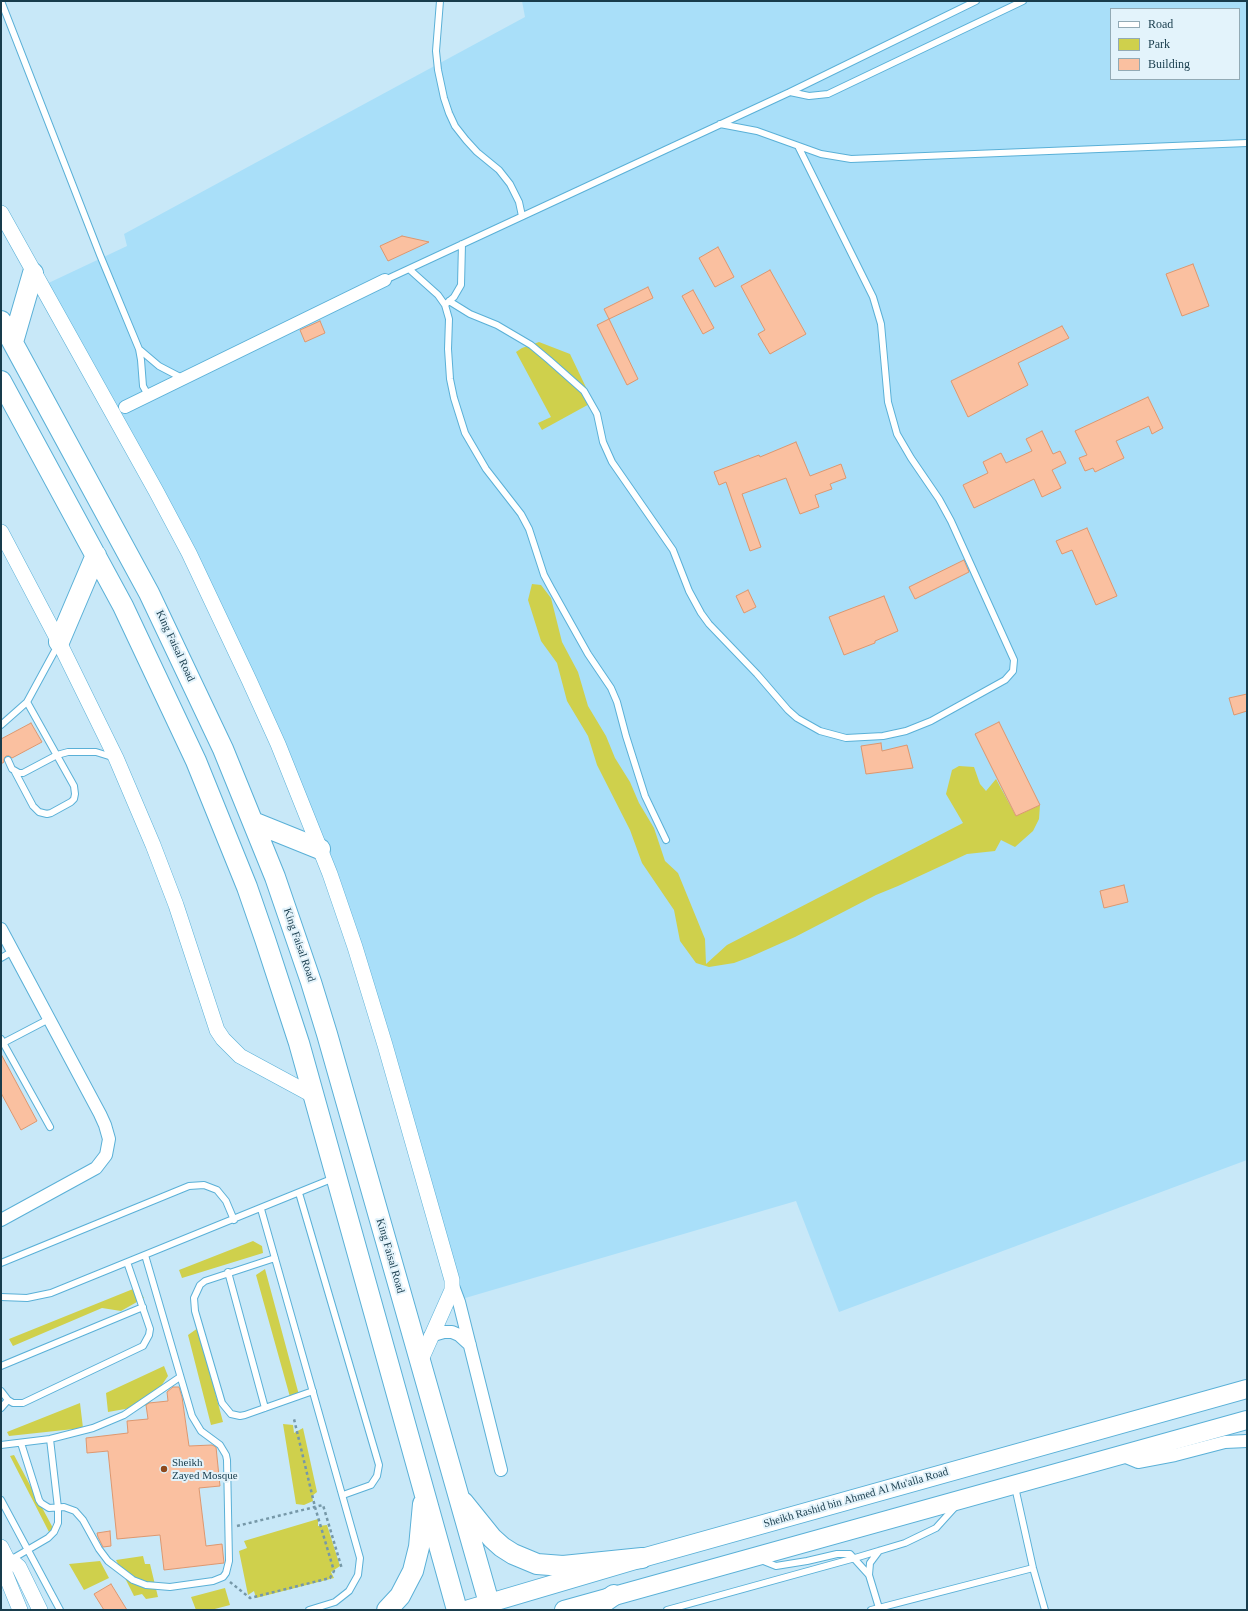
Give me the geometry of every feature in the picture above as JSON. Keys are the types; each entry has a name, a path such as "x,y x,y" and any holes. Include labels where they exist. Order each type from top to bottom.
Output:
{"main road":[{"path":"13,342 33,273"},
{"name":"King Faisal Road","path":"1,321 149,593 223,749 294,929 328,1034 457,1495 490,1607"},
{"path":"1,381 96,555 145,652 196,760 266,939 299,1042 457,1610"},
{"path":"59,642 96,555"},
{"path":"253,822 320,849"},
{"name":"Sheikh Rashid bin Ahmed Al Mu'alla Road","path":"466,1610 490,1607 642,1558 1247,1389"},
{"path":"564,1610 962,1498 1247,1420"},
{"path":"387,1610 400,1596 413,1571 419,1547 424,1492"},
{"path":"457,1495 492,1538 525,1560 537,1564 563,1566 642,1558"},
{"path":"593,1610 614,1595"}],"street":[{"path":"1,213 33,273 156,491 192,560 278,744 320,849 355,947 385,1045 437,1224 453,1286 459,1302 501,1470"},
{"path":"125,407 385,280"},
{"path":"1,532 59,642 116,758 153,845 176,906 217,1030 223,1039 240,1056 314,1096"},
{"path":"1,929 100,1114 108,1132 108,1147 106,1155 96,1168 1,1220"},
{"path":"420,1362 453,1286"},
{"path":"430,1336 444,1332 452,1332 459,1335 470,1345"},
{"path":"1121,1455 1138,1462 1175,1455 1225,1442 1247,1441"},
{"path":"1,1547 8,1561 5,1573 20,1610"},
{"path":"8,1561 19,1567 40,1610"}],"lane":[{"path":"1,1 100,255 139,349 143,386 148,395"},
{"path":"440,1 436,51 438,70 444,98 449,112 455,126 466,140 499,170 510,184 519,202 522,216"},
{"path":"385,280 790,92 976,1"},
{"path":"790,92 809,96 828,94 1023,1"},
{"path":"720,124 757,131 834,157 857,159 1247,144"},
{"path":"409,268 447,303 497,325 531,346 584,391 597,414 604,442 612,462 673,550 689,591 701,613 709,624 757,674 788,710 797,718 820,731 846,738 883,736 898,732 931,720 1005,680 1012,671 1014,660 939,498 911,458 897,434 888,402 881,324 873,297 798,146"},
{"path":"447,303 458,292 461,285 462,244"},
{"path":"447,303 450,319 448,349 450,379 454,398 466,433 486,469 520,514 531,534 542,568 551,588 584,648 611,688 617,702 629,748 645,796 666,840"},
{"path":"139,349 159,366 182,378"},
{"path":"1,725 27,702 59,642"},
{"path":"8,760 36,809 43,813 51,813 71,802 75,794 74,786 27,702"},
{"path":"15,772 23,773 56,755 68,752 86,751 101,753 116,758"},
{"path":"1,958 13,951"},
{"path":"49,1019 2,1041 50,1127"},
{"path":"1,1297 15,1298 40,1296 51,1293 337,1177"},
{"path":"1,1263 189,1186 204,1185 217,1190 226,1201 234,1220"},
{"path":"299,1193 379,1465 377,1476 371,1485 343,1495"},
{"path":"261,1209 359,1549 360,1562 358,1575 349,1591 335,1602 309,1610"},
{"path":"21,1443 39,1500 49,1508 70,1509 80,1515 99,1549 108,1561 139,1583 154,1587 170,1587 213,1581 222,1577 229,1567 226,1455 220,1445 196,1424 192,1416 145,1255"},
{"path":"275,1258 211,1278 200,1285 194,1298 195,1311 224,1407 231,1414 240,1416 313,1391"},
{"path":"1,1391 8,1400 18,1404 28,1401 143,1346 150,1335 150,1329 127,1262"},
{"path":"228,1272 265,1408"},
{"path":"1,1366 143,1307"},
{"path":"1,1446 50,1439 93,1428 124,1415 180,1377"},
{"path":"1,1408 8,1400"},
{"path":"8,1561 48,1538 54,1532 58,1523 58,1508 50,1439"},
{"path":"1014,1484 1033,1568 1045,1610"},
{"path":"667,1610 879,1552 905,1543 936,1528 962,1498"},
{"path":"1,1500 60,1610"},
{"path":"879,1552 870,1563 869,1575 879,1608"},
{"path":"751,1557 776,1566 845,1553 850,1554 855,1558 869,1575"},
{"path":"871,1610 1033,1568"}],"path":[{"path":"222,1577 250,1598 330,1578 334,1571 315,1507 294,1419"},
{"path":"229,1528 323,1505 342,1569"}],"shaded area":[{"path":"522,1 1247,1 1247,1160 839,1312 796,1201 455,1301 328,865 167,519 40,287 127,246 124,234 525,17"}],"green space":[{"path":"539,342 570,354 593,402 542,430 538,423 551,417 516,352 522,348"},
{"path":"532,584 541,585 551,598 562,642 578,672 588,706 606,736 615,758 630,782 639,803 654,828 665,861 678,873 705,939 706,964 727,945 963,823 946,794 952,770 959,766 974,767 980,784 986,791 996,779 1016,816 1040,805 1039,819 1033,831 1015,847 1001,840 995,851 967,854 876,895 795,937 734,963 709,967 696,963 680,941 674,910 642,863 630,830 597,765 588,736 567,701 557,663 541,641 528,600"},
{"path":"253,1241 262,1246 263,1253 182,1278 179,1270"},
{"path":"265,1269 299,1395 290,1397 256,1275"},
{"path":"138,1287 144,1298 121,1311 102,1308 13,1346 9,1339"},
{"path":"198,1328 223,1422 211,1425 188,1335"},
{"path":"164,1366 168,1376 148,1405 108,1412 106,1393"},
{"path":"80,1403 83,1428 9,1436 7,1432"},
{"path":"283,1424 293,1425 294,1433 303,1428 317,1492 312,1496 313,1501 304,1505 296,1504"},
{"path":"14,1455 54,1530 49,1532 10,1456"},
{"path":"318,1519 318,1526 327,1525 340,1566 331,1572 334,1578 256,1598 254,1591 248,1595 239,1551 247,1548 244,1541"},
{"path":"143,1556 145,1564 150,1564 158,1597 146,1599 142,1594 134,1596 116,1560"},
{"path":"100,1561 109,1578 84,1590 69,1564"},
{"path":"225,1588 230,1605 211,1610 196,1610 191,1597"}],"building":[{"path":"402,236 429,242 388,261 380,246"},
{"path":"718,247 734,277 715,287 699,258"},
{"path":"1193,264 1209,306 1182,316 1166,274"},
{"path":"770,270 806,334 770,354 758,334 765,330 741,286"},
{"path":"648,287 653,298 609,319 604,309"},
{"path":"693,290 714,328 703,334 682,296"},
{"path":"609,319 638,379 627,385 597,325"},
{"path":"320,321 325,333 305,342 300,330"},
{"path":"1062,326 1069,338 1018,363 1028,385 968,417 951,381"},
{"path":"1148,397 1163,428 1152,434 1149,426 1116,441 1124,458 1095,472 1093,468 1085,471 1079,458 1087,455 1075,431"},
{"path":"1042,431 1053,454 1060,451 1066,463 1052,470 1061,488 1042,497 1034,479 974,508 963,485 988,473 983,462 1001,453 1006,463 1032,451 1026,439"},
{"path":"796,442 810,476 841,464 846,478 830,484 832,489 815,495 819,507 800,514 786,478 742,494 761,547 750,551 726,482 719,485 714,472 759,455 760,457"},
{"path":"1087,528 1117,596 1096,605 1072,550 1062,554 1056,541"},
{"path":"964,560 969,572 915,599 909,587"},
{"path":"748,590 756,607 744,613 736,596"},
{"path":"884,596 898,631 875,641 875,643 844,655 829,617"},
{"path":"1247,694 1247,711 1234,715 1229,698"},
{"path":"999,722 1040,805 1016,816 975,734"},
{"path":"31,723 42,742 12,758 6,756 4,762 1,764 1,739"},
{"path":"881,743 882,751 907,745 913,768 866,774 861,746"},
{"path":"1124,885 1128,902 1104,908 1100,891"},
{"path":"1,1054 37,1121 21,1130 1,1093"},
{"name":"Sheikh Zayed Mosque","path":"173,1387 179,1387 182,1397 189,1446 212,1445 216,1447 220,1486 199,1488 206,1546 222,1544 224,1563 164,1570 160,1535 117,1539 108,1451 87,1453 86,1438 128,1433 127,1421 148,1419 146,1405 149,1403 168,1401 167,1392"},
{"path":"110,1531 111,1546 103,1547 97,1533"},
{"path":"111,1584 127,1610 104,1610 94,1594"}],"place":[{"name":"Sheikh Zayed Mosque","path":"164,1469"}]}
